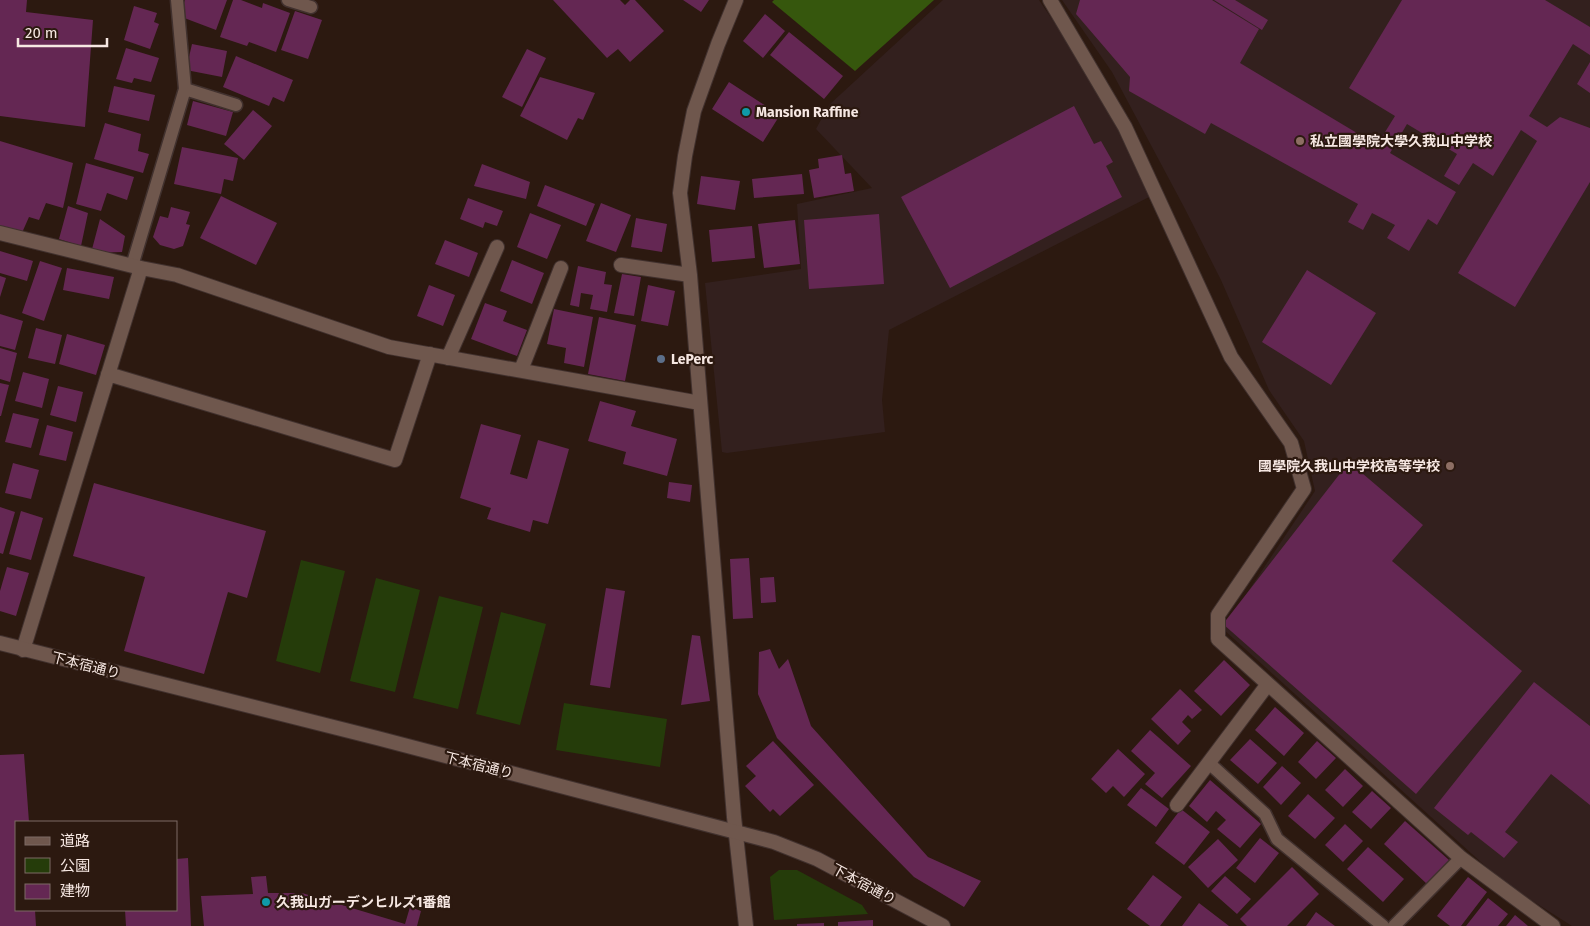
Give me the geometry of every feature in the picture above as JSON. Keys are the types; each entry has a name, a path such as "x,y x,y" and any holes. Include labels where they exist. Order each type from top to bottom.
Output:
{"street":[{"path":"736,0 694,111 680,193 690,275 735,831 746,926"},
{"path":"1050,0 1125,127 1231,357 1291,443 1304,489 1218,615 1218,639 1460,858 1554,926"},
{"path":"0,233 136,267 177,275 389,347 700,403"},
{"path":"448,358 497,247"},
{"path":"622,265 690,275"},
{"path":"23,650 108,374 136,267"},
{"path":"521,370 561,268"},
{"path":"108,374 395,460 430,354"},
{"name":"下本宿通り","path":"0,644 302,719 774,842 817,859 943,926"},
{"path":"1177,805 1268,684"}],"lane":[{"path":"136,267 185,89 177,0"},
{"path":"288,0 312,7"},
{"path":"185,89 236,105"},
{"path":"1209,763 1265,814 1277,839 1383,926"},
{"path":"1394,926 1460,858"}],"shaded area":[{"path":"943,0 1039,0 1096,84 1153,195 889,330 882,400 885,432 727,453 722,452 705,283 801,269 797,204 872,188 816,129 829,105"},
{"name":"國學院久我山中学校高等学校","path":"1062,0 1590,0 1590,926 1572,926 1503,882 1223,629 1315,491 1304,441 1269,390 1221,280 1112,72"}],"green space":[{"path":"774,0 934,0 855,71 772,2"},
{"path":"301,560 345,571 320,673 276,661"},
{"path":"376,578 420,590 395,692 350,681"},
{"path":"439,596 483,607 458,709 413,698"},
{"path":"501,612 546,624 520,725 476,714"},
{"path":"564,703 667,719 660,767 556,750"},
{"path":"779,870 797,870 862,905 868,914 774,920 770,877"}],"building":[{"path":"0,0 27,0 26,12 93,20 85,127 0,116"},
{"path":"185,0 227,0 216,30 179,16"},
{"path":"233,0 241,0 262,8 263,3 290,13 276,52 249,42 247,46 220,37"},
{"path":"553,0 620,0 625,5 630,0 635,0 664,31 630,62 618,49 607,58"},
{"path":"683,0 709,0 701,12"},
{"path":"1080,0 1212,0 1259,29 1240,63 1377,145 1395,116 1349,88 1402,0 1545,0 1590,27 1590,55 1573,44 1529,116 1547,127 1560,117 1590,128 1590,182 1515,307 1458,273 1537,141 1521,130 1493,176 1473,163 1459,185 1444,176 1457,154 1407,124 1390,153 1456,192 1437,225 1428,219 1409,251 1387,238 1395,225 1372,213 1363,230 1348,222 1358,204 1211,123 1205,134 1129,91 1130,77 1076,14"},
{"path":"1214,0 1235,0 1268,20 1262,30"},
{"path":"134,6 157,13 154,22 159,24 150,49 124,40"},
{"path":"295,11 322,20 308,59 281,50"},
{"path":"765,14 785,31 763,58 743,41"},
{"path":"789,32 843,76 824,99 770,55"},
{"path":"192,44 227,51 222,77 186,70"},
{"path":"126,48 159,58 151,82 134,78 132,83 116,79"},
{"path":"527,49 546,58 522,107 502,97"},
{"path":"236,56 293,80 284,102 273,97 269,106 223,87"},
{"path":"1590,62 1590,93 1577,84"},
{"path":"540,77 595,93 583,120 578,118 567,140 520,116"},
{"name":"Mansion Raffine","path":"729,82 780,115 763,142 712,109"},
{"path":"114,86 155,95 149,121 108,112"},
{"path":"193,101 233,112 226,136 187,125"},
{"path":"1074,106 1094,144 1101,141 1113,162 1106,166 1122,197 950,288 901,197"},
{"path":"253,110 272,126 244,160 224,144"},
{"path":"105,123 141,134 138,151 149,154 143,173 94,159"},
{"path":"0,141 73,163 63,208 46,203 39,220 29,217 21,235 0,232"},
{"path":"182,147 238,158 233,181 224,179 221,194 174,184"},
{"path":"842,155 845,174 851,173 854,191 814,198 809,170 819,168 818,159"},
{"path":"86,163 134,177 127,200 107,193 101,211 76,204"},
{"path":"482,164 530,182 526,199 474,186"},
{"path":"802,174 804,194 754,198 752,179"},
{"path":"701,176 740,181 735,210 697,204"},
{"path":"545,185 595,204 586,226 537,206"},
{"path":"221,196 277,223 256,265 200,238"},
{"path":"468,198 503,211 497,226 485,222 483,228 460,219"},
{"path":"601,203 631,215 616,252 586,241"},
{"path":"68,206 88,213 81,246 59,239"},
{"path":"171,207 190,212 186,224 190,225 183,246 174,249 160,245 153,237 160,216 168,218"},
{"path":"530,213 561,225 547,259 517,247"},
{"path":"879,214 884,284 809,289 804,220"},
{"path":"636,218 667,224 662,252 631,247"},
{"path":"100,219 125,236 122,252 91,253"},
{"path":"795,220 800,264 764,268 758,224"},
{"path":"752,226 755,258 712,262 709,230"},
{"path":"445,240 478,253 469,277 435,264"},
{"path":"0,251 33,261 27,281 0,273"},
{"path":"512,260 544,273 532,304 500,291"},
{"path":"40,261 62,268 44,321 22,313"},
{"path":"578,266 606,272 604,284 612,285 607,312 590,309 593,295 581,293 579,307 570,305"},
{"path":"67,268 114,277 109,299 63,290"},
{"path":"1307,270 1376,313 1331,385 1262,342"},
{"path":"622,274 641,277 634,316 614,313"},
{"path":"0,276 6,278 0,297"},
{"path":"429,285 455,295 443,326 417,316"},
{"path":"648,285 675,291 668,326 641,321"},
{"path":"485,303 507,311 503,321 527,330 517,356 471,339"},
{"path":"554,309 593,317 584,367 564,363 566,348 547,344"},
{"path":"0,314 23,321 15,350 0,346"},
{"path":"599,317 636,325 625,381 588,374"},
{"path":"36,328 62,335 55,364 28,358"},
{"path":"67,334 105,345 96,375 59,364"},
{"path":"0,348 17,353 10,382 0,379"},
{"path":"23,372 49,379 42,408 15,401"},
{"path":"0,383 9,385 1,416 0,416"},
{"path":"58,386 83,392 76,422 50,415"},
{"path":"600,401 636,411 631,426 677,439 667,476 623,464 626,452 588,441"},
{"path":"13,413 39,419 31,448 5,442"},
{"path":"481,424 521,435 510,474 527,479 538,440 569,449 548,524 533,520 530,532 487,519 491,508 460,498"},
{"path":"47,425 73,432 66,461 39,455"},
{"path":"1349,462 1423,525 1392,561 1522,671 1416,794 1223,624"},
{"path":"13,463 39,470 31,499 5,493"},
{"path":"669,482 692,485 690,502 667,498"},
{"path":"94,483 266,531 247,598 228,592 204,674 124,651 145,577 73,556"},
{"path":"0,507 15,512 3,554 0,553"},
{"path":"21,511 43,518 31,560 9,554"},
{"path":"749,558 753,618 733,619 730,559"},
{"path":"7,567 29,573 16,616 0,611 0,591"},
{"path":"774,577 776,602 761,603 760,578"},
{"path":"606,588 625,591 610,688 590,685"},
{"path":"692,635 700,636 710,701 681,705"},
{"path":"770,649 779,669 788,659 811,726 928,857 981,881 964,907 914,877 777,738 758,694 759,652"},
{"path":"1224,660 1250,685 1221,716 1194,691"},
{"path":"1534,682 1590,726 1590,805 1551,774 1505,832 1518,842 1504,858 1471,832 1468,835 1434,808"},
{"path":"1180,689 1202,710 1192,719 1188,715 1182,722 1191,731 1178,745 1151,719"},
{"path":"1275,707 1304,733 1284,756 1255,730"},
{"path":"1150,730 1191,766 1162,798 1145,784 1155,773 1131,751"},
{"path":"1250,739 1277,763 1258,784 1230,760"},
{"path":"773,741 814,785 780,816 773,809 770,812 745,786 756,776 746,766"},
{"path":"1317,741 1336,758 1316,779 1298,762"},
{"path":"1118,749 1145,774 1124,797 1113,786 1106,793 1091,779"},
{"path":"24,754 29,821 15,821 15,911 35,911 36,926 0,926 0,755"},
{"path":"1282,766 1301,783 1281,805 1263,787"},
{"path":"1345,769 1363,786 1343,807 1325,790"},
{"path":"1210,780 1261,824 1240,848 1217,829 1226,820 1216,811 1207,822 1189,806"},
{"path":"1141,788 1169,809 1156,827 1127,805"},
{"path":"1372,791 1391,808 1371,829 1352,812"},
{"path":"1308,794 1335,818 1315,839 1288,816"},
{"path":"1181,809 1210,832 1184,865 1155,843"},
{"path":"1405,821 1449,860 1427,884 1384,844"},
{"path":"1345,824 1363,841 1343,862 1325,845"},
{"path":"1260,838 1279,853 1255,883 1236,868"},
{"path":"1218,839 1238,860 1208,888 1188,867"},
{"path":"1368,847 1404,879 1383,902 1347,869"},
{"path":"188,858 191,926 126,926 125,911 178,911 178,859"},
{"path":"1292,867 1319,894 1287,926 1247,926 1240,919"},
{"path":"1153,875 1182,897 1160,926 1150,926 1127,909"},
{"name":"久我山ガーデンヒルズ1番館","path":"266,876 268,893 302,893 405,924 410,907 421,911 417,926 204,926 201,896 253,894 251,877"},
{"path":"1225,876 1251,899 1237,914 1211,891"},
{"path":"1468,877 1487,892 1461,926 1450,926 1437,916"},
{"path":"1488,898 1508,914 1498,926 1466,926"},
{"path":"1199,903 1229,926 1182,926"},
{"path":"1316,912 1335,926 1306,926"},
{"path":"1515,915 1528,926 1506,926"},
{"path":"873,920 873,926 838,926 838,922"},
{"path":"824,923 824,926 797,926 797,924"}],"place":[{"name":"Mansion Raffine","path":"746,112"},
{"name":"私立國學院大學久我山中学校","path":"1300,141"},
{"name":"LePerc","path":"661,359"},
{"name":"國學院久我山中学校高等学校","path":"1450,466"},
{"name":"久我山ガーデンヒルズ1番館","path":"266,902"}]}
